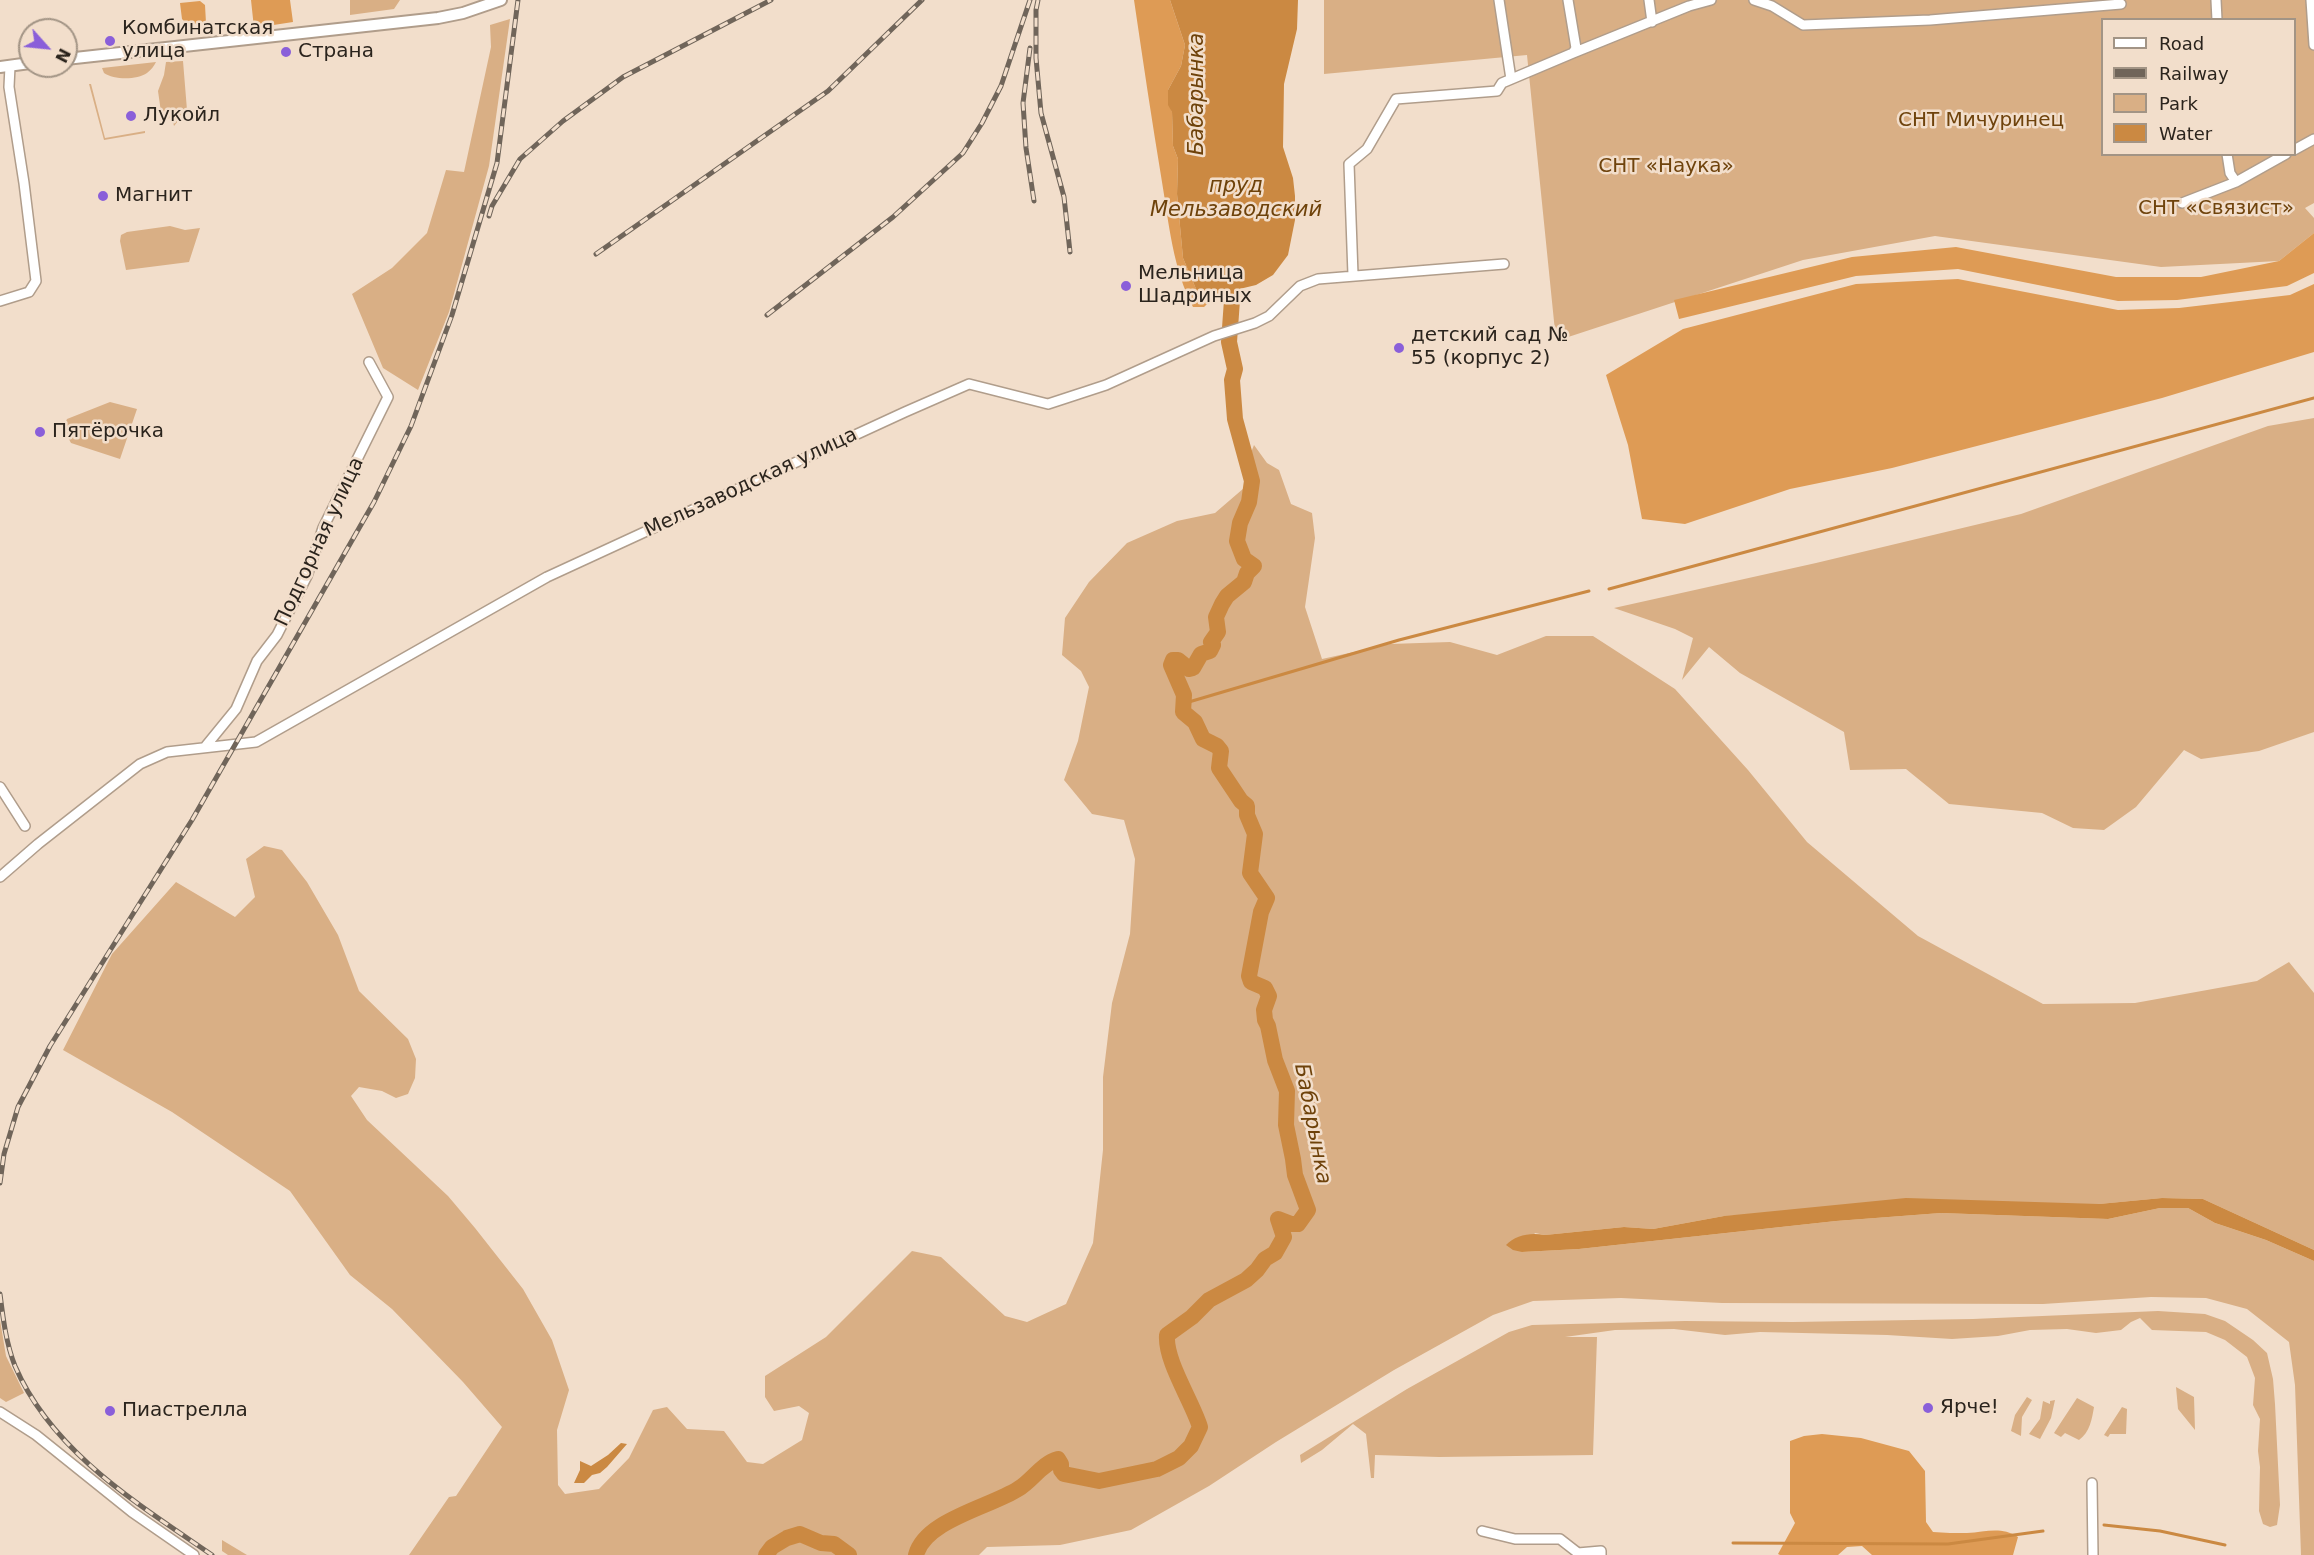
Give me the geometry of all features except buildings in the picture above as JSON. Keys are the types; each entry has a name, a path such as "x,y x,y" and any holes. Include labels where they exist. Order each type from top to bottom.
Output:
{"street":[{"path":"78,58 427,19 463,13 501,0"},
{"path":"1499,0 1511,79"},
{"path":"1568,0 1576,48 1573,53"},
{"path":"1649,0 1652,22"},
{"path":"1353,276 1348,164 1367,149 1396,99 1497,90 1502,83 1511,79 1711,0"},
{"path":"1754,0 1772,6 1803,25 1930,20 2121,4"},
{"path":"2216,0 2217,18"},
{"path":"2311,0 2314,45"},
{"path":"0,301 29,292 36,281 24,183 5,66"},
{"path":"2296,149 2314,139"},
{"path":"2228,156 2230,173 2236,182"},
{"path":"2182,203 2236,182 2282,156"},
{"name":"Мельзаводская улица","path":"0,877 38,844 140,764 167,752 256,742 547,578 969,384 1048,404 1106,386 1214,336 1245,327 1269,316 1293,292 1318,279 1504,264"},
{"name":"Подгорная улица","path":"205,747 236,709 257,661 277,635 307,576 322,528 388,398 369,362"},
{"path":"0,787 25,826"},
{"path":"0,1412 36,1436 132,1512 194,1555"},
{"path":"2092,1483 2093,1555"},
{"path":"1482,1531 1515,1539 1560,1539 1578,1553 1601,1551 1601,1555"}],"green space":[{"path":"350,0 400,0 394,9 350,15"},
{"path":"1324,0 2314,0 2314,203 2305,208 2314,218 2314,233 2279,261 2161,267 1935,236 1803,260 1556,341 1527,55 1324,74"},
{"path":"510,19 489,166 449,312 418,390 383,368 352,294 392,268 427,233 446,170 464,172 491,47 490,25"},
{"path":"183,61 187,110 174,126 172,118 162,119 158,91 166,62"},
{"path":"156,62 147,73 132,78 108,75 102,68"},
{"path":"89,84 91,84 105,138 145,131 145,133 104,140"},
{"path":"170,226 185,230 200,228 189,262 126,270 120,241 121,235 127,232"},
{"path":"110,402 137,409 120,459 71,443 63,428 67,419"},
{"path":"2314,418 2314,732 2259,751 2201,759 2184,750 2136,807 2104,830 2073,828 2042,813 1949,804 1906,769 1850,770 1844,732 1740,673 1709,647 1682,680 1693,638 1675,629 1614,608 2021,514 2268,426"},
{"path":"1254,445 1267,463 1279,470 1291,504 1312,513 1315,538 1305,607 1322,659 1390,644 1450,642 1497,655 1546,636 1593,636 1675,689 1748,770 1807,842 1918,936 2043,1004 2135,1003 2257,981 2289,962 2314,993 2314,1250 2203,1199 2162,1198 2099,1204 1724,1216 1653,1229 1624,1227 1545,1235 1535,1233 1522,1252 1579,1249 1836,1221 1941,1213 2108,1219 2160,1208 2188,1208 2215,1223 2266,1240 2314,1261 2314,1555 2301,1555 2295,1385 2289,1342 2247,1309 2206,1298 2151,1297 2043,1304 1722,1303 1621,1298 1533,1301 1493,1315 1394,1370 1209,1486 1131,1530 1060,1545 987,1547 979,1555 409,1555 449,1497 456,1496 502,1427 463,1382 392,1309 350,1275 290,1191 172,1112 63,1050 112,954 176,882 235,917 255,897 246,859 264,846 282,850 307,882 338,935 359,991 408,1039 416,1059 415,1078 408,1094 396,1098 382,1091 359,1087 351,1096 367,1120 448,1196 475,1228 523,1289 552,1340 569,1390 557,1430 558,1485 565,1494 599,1489 629,1458 653,1410 667,1407 687,1429 724,1431 747,1462 763,1464 802,1440 809,1413 799,1406 774,1411 765,1397 765,1376 826,1337 912,1251 941,1257 1005,1316 1027,1322 1066,1304 1093,1243 1103,1150 1103,1077 1112,1003 1130,934 1135,859 1124,820 1092,814 1064,780 1078,741 1089,687 1081,671 1062,655 1065,618 1089,582 1127,543 1177,521 1215,513 1244,488 1244,470"},
{"path":"2158,1311 2205,1314 2225,1321 2253,1340 2267,1353 2273,1379 2275,1404 2280,1505 2277,1525 2270,1527 2263,1524 2259,1511 2260,1419 2253,1405 2255,1378 2247,1357 2225,1340 2206,1332 2152,1330 2140,1318 2121,1330 2096,1333 2067,1329 2030,1330 1998,1336 1952,1339 1760,1332 1725,1335 1674,1329 1615,1330 1565,1337 1597,1337 1593,1455 1439,1457 1375,1455 1374,1478 1371,1478 1366,1434 1353,1424 1322,1450 1301,1463 1300,1455 1407,1389 1509,1332 1532,1325 1685,1321 1973,1319"},
{"path":"0,1320 6,1356 24,1393 6,1402 0,1398"},
{"path":"2176,1387 2194,1397 2195,1430 2178,1409"},
{"path":"2027,1397 2032,1400 2022,1417 2021,1436 2011,1431 2015,1415"},
{"path":"2077,1398 2094,1407 2090,1425 2079,1440 2065,1433 2061,1437 2054,1433"},
{"path":"2055,1400 2051,1418 2040,1439 2029,1434 2040,1419 2043,1401 2050,1404 2050,1401"},
{"path":"2122,1407 2127,1409 2126,1434 2110,1434 2108,1437 2104,1435"},
{"path":"222,1540 247,1555 228,1555 222,1551"}],"shaded area":[{"path":"251,0 290,0 293,22 254,28"},
{"path":"1134,0 1170,0 1185,45 1181,66 1168,90 1172,112 1173,146 1178,159 1177,194 1183,258 1199,296 1210,301 1204,307 1193,307 1181,277 1173,246"},
{"path":"200,1 205,5 206,23 187,24 182,19 180,3"},
{"path":"2314,233 2314,273 2287,286 2177,300 2118,301 1958,269 1856,276 1679,319 1674,300 1852,257 1956,247 2116,277 2201,277 2279,261"},
{"path":"1958,279 2118,310 2179,308 2290,295 2314,284 2314,352 2162,398 1892,468 1790,489 1685,524 1642,519 1628,445 1606,375 1683,329 1856,284"},
{"path":"1822,1434 1861,1438 1909,1451 1925,1471 1926,1522 1933,1532 1967,1533 1993,1530 2006,1532 2018,1537 2013,1555 1872,1555 1862,1546 1847,1547 1838,1555 1778,1554 1795,1523 1790,1513 1790,1441 1804,1436"}],"water":[{"name":"пруд Мельзаводский","path":"1170,0 1298,0 1297,29 1284,84 1283,147 1293,178 1295,196 1295,220 1288,255 1273,275 1256,285 1227,292 1212,301 1203,300 1199,296 1183,258 1177,194 1178,159 1173,146 1172,112 1168,105 1168,90 1181,66 1185,45"},
{"path":"1906,1198 2099,1204 2162,1198 2203,1199 2314,1250 2314,1261 2266,1240 2215,1223 2188,1208 2160,1208 2108,1219 1941,1213 1836,1221 1579,1249 1522,1252 1506,1245 1514,1239 1529,1234 1545,1235 1624,1227 1653,1229 1724,1216"},
{"path":"621,1443 627,1444 600,1473 592,1475 584,1483 574,1483 580,1470 580,1461 591,1466"}],"waterway":[{"name":"Бабарынка","path":"916,1555 922,1543 945,1523 1006,1496 1028,1482 1052,1461 1058,1459 1064,1474 1099,1481 1157,1469 1179,1458 1191,1446 1200,1427 1174,1369 1167,1335 1192,1317 1209,1300 1246,1280 1265,1259 1275,1253 1284,1237 1278,1219 1298,1224 1308,1210 1295,1175 1286,1125 1287,1091 1275,1060 1265,1020 1264,1010 1269,996 1265,988 1251,982 1249,976 1261,912 1267,898 1250,873 1255,834 1247,815 1247,806 1241,801 1219,768 1221,751 1217,746 1203,739 1195,722 1183,712 1184,695 1171,665 1173,660 1178,660 1189,669 1193,668 1201,654 1210,651 1213,645 1211,642 1218,632 1216,617 1222,604 1227,596 1244,582 1247,573 1254,566 1244,559 1237,541 1240,523 1249,502 1252,481 1235,419 1232,380 1235,369 1229,342 1232,300 1231,270"},
{"path":"1609,589 2314,398"},
{"path":"1182,704 1399,640 1589,591"},
{"path":"2104,1525 2160,1531 2225,1545"},
{"path":"1733,1543 1948,1544 2043,1531"},
{"name":"Бабарынка","path":"766,1555 772,1547 787,1538 800,1534 821,1543 834,1544 849,1555"}],"railway":[{"path":"0,1183 4,1154 18,1107 50,1046 192,820 374,502 411,426 452,315 497,163 518,0"},
{"path":"489,216 492,206 520,159 563,121 623,77 771,0"},
{"path":"596,254 828,91 922,0"},
{"path":"767,315 893,217 963,153 1001,86 1030,0"},
{"path":"1038,0 1036,58 1041,113 1064,197 1070,252"},
{"path":"1030,48 1023,103 1026,148 1034,201"},
{"path":"0,1294 7,1339 15,1366 31,1397 51,1425 100,1474 155,1516 212,1555"}],"place":[{"name":"Комбинатская улица","path":"110,41"},
{"name":"Страна","path":"286,52"},
{"name":"Лукойл","path":"131,116"},
{"name":"Магнит","path":"103,196"},
{"name":"Мельница Шадриных","path":"1126,286"},
{"name":"детский сад № 55 (корпус 2)","path":"1399,348"},
{"name":"Пятёрочка","path":"40,432"},
{"name":"Ярче!","path":"1928,1408"},
{"name":"Пиастрелла","path":"110,1411"}],"park label":[{"name":"СНТ Мичуринец","path":"1981,121"},
{"name":"СНТ «Наука»","path":"1666,167"},
{"name":"СНТ «Связист»","path":"2216,209"}]}
